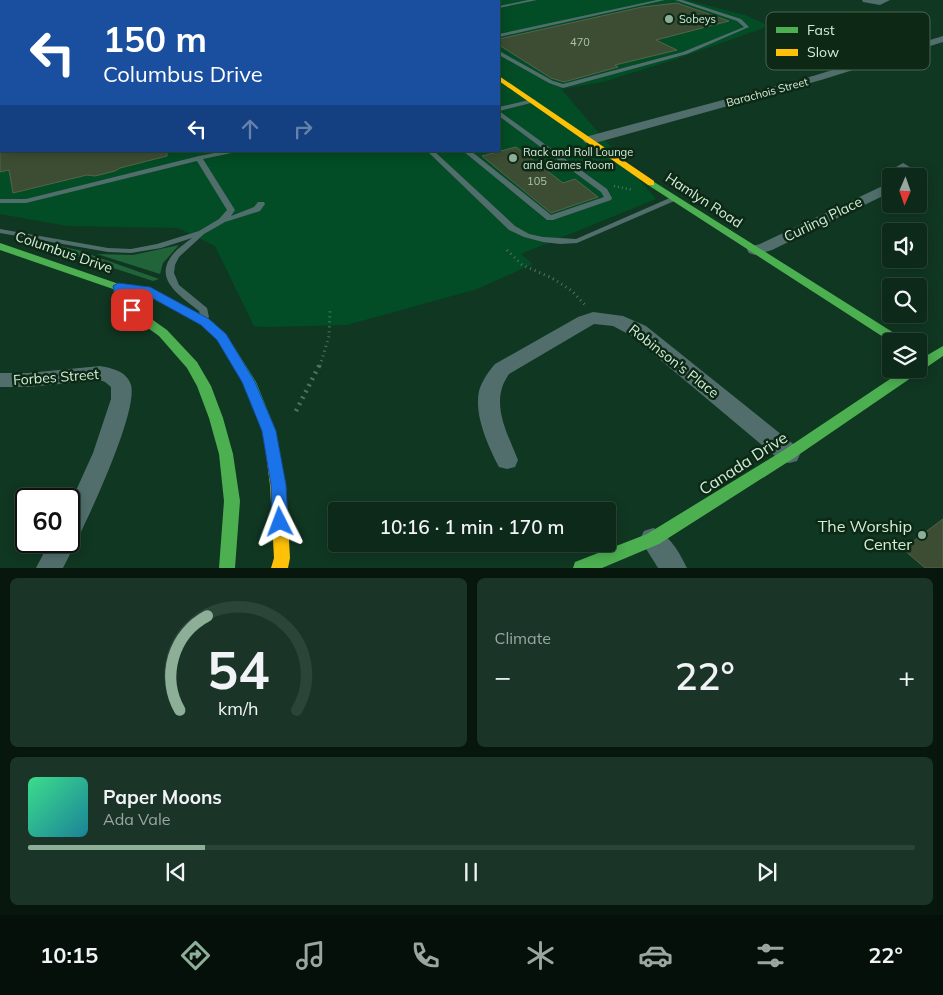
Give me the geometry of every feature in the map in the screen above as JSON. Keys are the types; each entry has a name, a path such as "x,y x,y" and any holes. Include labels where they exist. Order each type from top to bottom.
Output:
{"street":[{"path":"866,0 880,2 886,0"},
{"name":"Barachois Street","path":"930,42 943,38"},
{"name":"Barachois Street","path":"590,140 842,70"},
{"name":"Hamlyn Road","path":"500,79 675,199 885,333"},
{"name":"Curling Place","path":"755,250 766,247 882,190"},
{"name":"Columbus Drive","path":"0,246 118,286 146,290 205,322 222,337 249,382 269,431 278,485 282,558 280,568"},
{"name":"Columbus Drive","path":"118,286 124,305 163,333 192,365 204,386 216,418 226,454 232,501 227,568"},
{"name":"Robinson's Place","path":"507,460 488,406 490,385 495,376 502,369 585,321 606,318 629,325 639,331 789,454"},
{"path":"927,360 943,350"},
{"name":"Forbes Street","path":"0,380 46,379 92,372 112,376 120,385 122,399 104,453 80,508"},
{"name":"Canada Drive","path":"581,568 653,538 789,454 901,378"},
{"path":"653,538 674,568"},
{"path":"49,568 57,553"}],"lane":[{"path":"500,7 519,1 535,0"},
{"path":"500,36 659,0"},
{"path":"500,53 551,82 563,86 685,53 747,27 740,20 677,0"},
{"path":"500,109 533,101"},
{"path":"467,152 550,218 608,198 608,195 597,185 500,114"},
{"path":"0,200 26,201 200,158 233,152"},
{"path":"431,152 512,228 522,235 535,238 577,241 675,199"},
{"path":"200,158 231,210 222,221"},
{"path":"205,322 204,310 171,282 168,275 170,266 176,256 203,232 222,221 257,208 261,204"},
{"path":"0,231 118,251 143,250 203,232"}],"path":[{"path":"597,185 607,185 639,192"},
{"path":"507,250 522,265 552,278 572,292 586,307"},
{"path":"296,411 314,380 326,347 332,324 330,310"}],"shaded area":[{"path":"500,0 686,0 745,15 765,24 764,28 673,60 603,82 561,89 656,199 521,254 533,264 477,289 347,325 254,326 215,246 178,228 67,226 0,214 0,152 500,152"},
{"path":"42,242 87,252 159,279 153,281 40,244"},
{"path":"179,245 163,263 160,274 97,254 133,255"}],"building":[{"path":"677,3 729,21 656,40 677,50 615,65 618,67 564,82 551,78 500,46 500,39 642,7"},
{"path":"516,147 563,183 575,179 598,197 551,213 482,156"},
{"path":"0,152 167,152 167,156 115,171 95,176 87,175 13,193 9,170 0,172"},
{"path":"943,519 943,568 925,568 903,549"}],"traffic: fast":[{"path":"651,183 885,333"},
{"path":"0,246 118,287 146,290 205,322 222,337 249,382 269,431 273,454"},
{"path":"118,287 124,305 163,333 192,365 204,386 216,418 226,454 232,501 227,568"},
{"path":"927,361 943,350"},
{"path":"581,568 653,539 789,454 901,378"}],"traffic: slow":[{"path":"500,79 651,183"},
{"path":"273,454 278,485 282,558 279,568"}],"place":[{"name":"Sobeys","path":"669,19"},
{"name":"Rack and Roll Lounge and Games Room","path":"513,158"},
{"name":"The Worship Center","path":"922,535"}],"route":[{"path":"132,310 124,305 118,286 146,290 205,322 222,337 249,382 269,431 278,485 280,522"}]}
